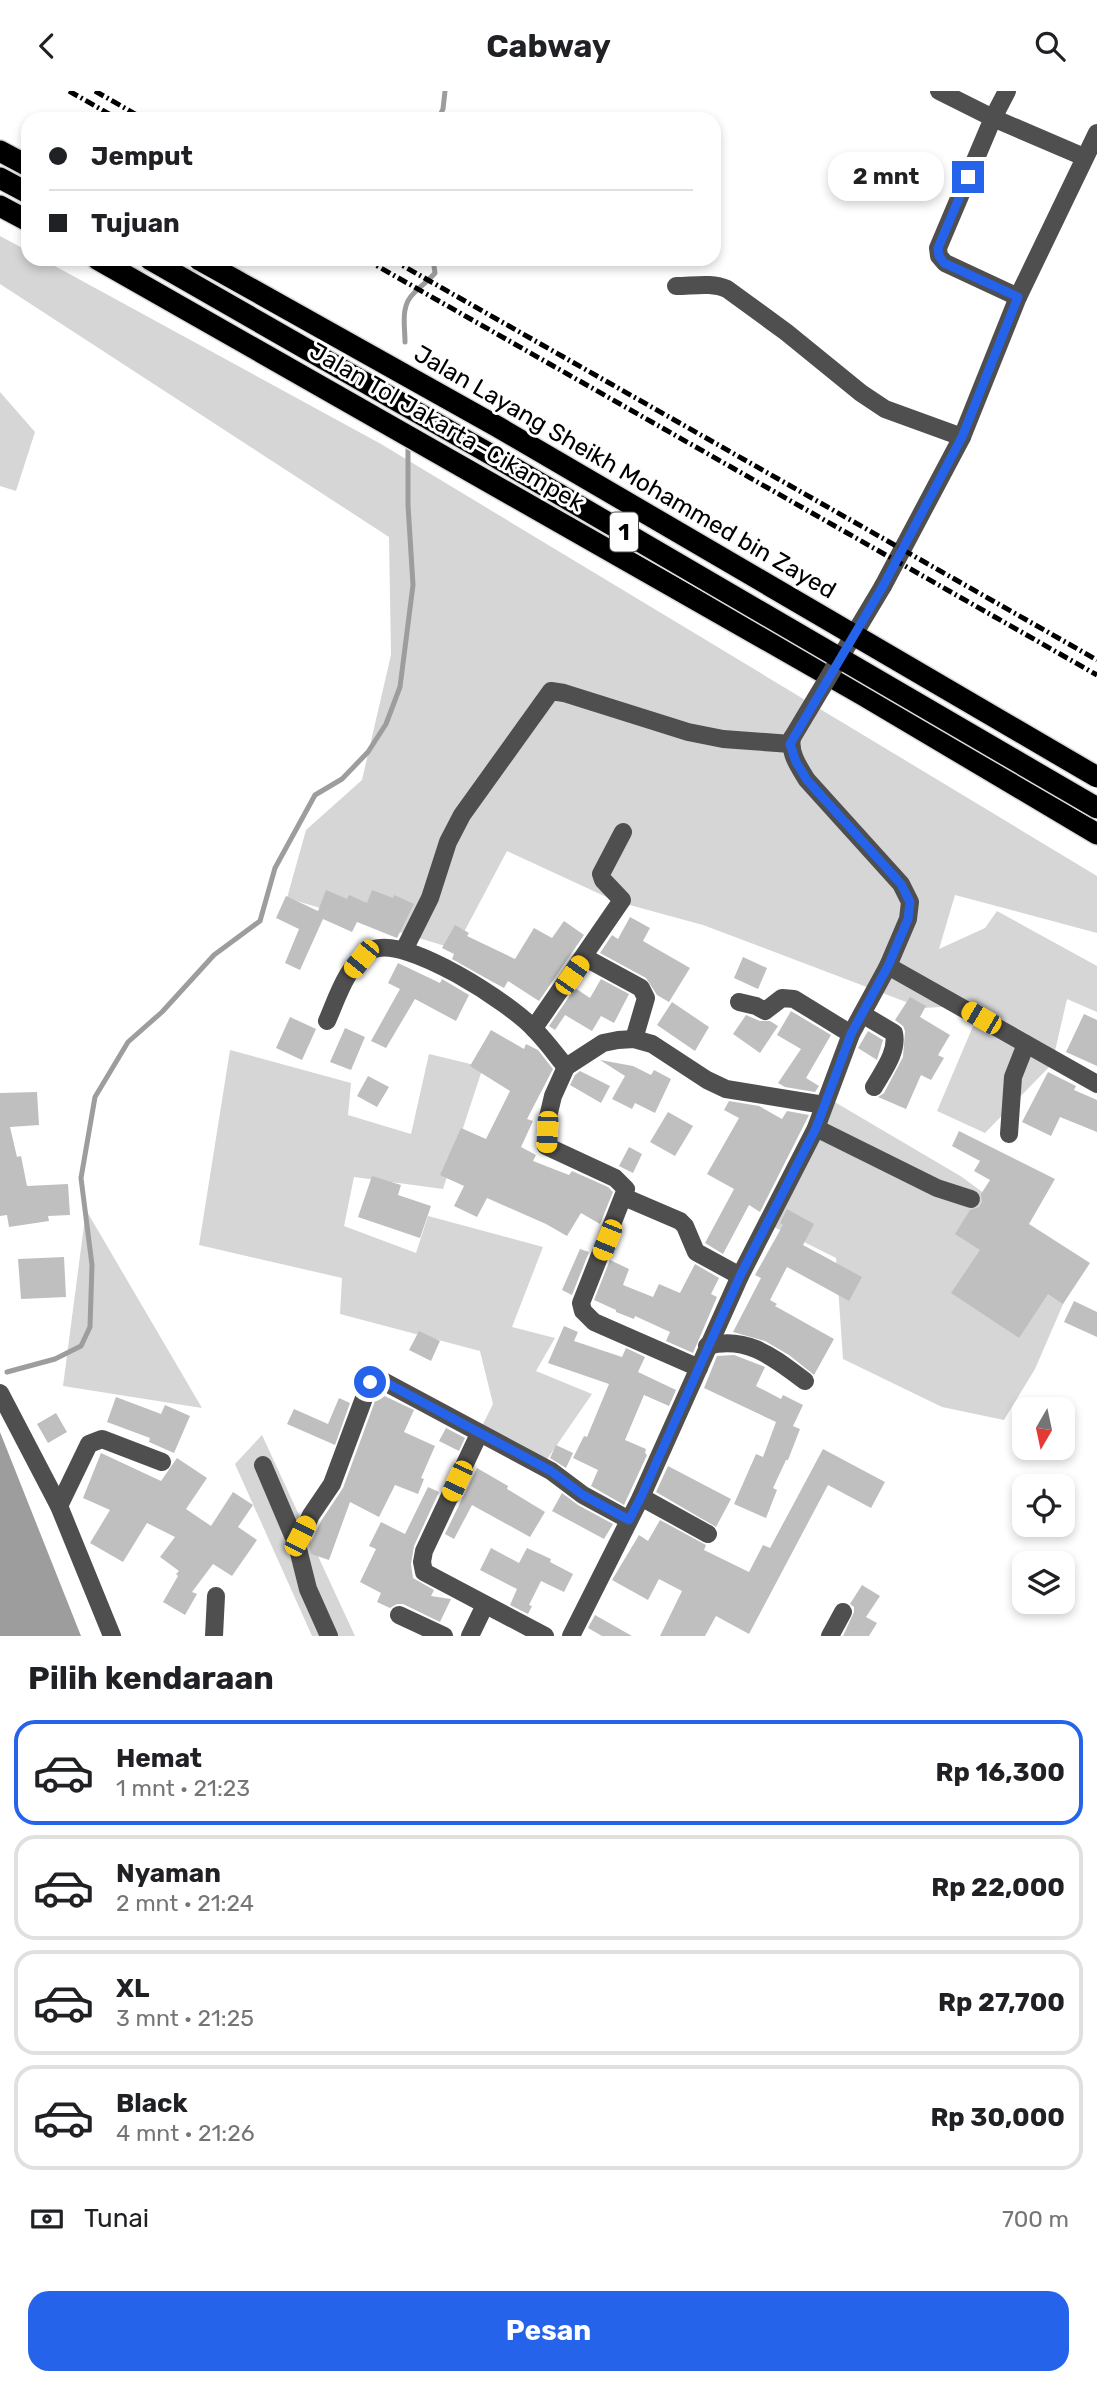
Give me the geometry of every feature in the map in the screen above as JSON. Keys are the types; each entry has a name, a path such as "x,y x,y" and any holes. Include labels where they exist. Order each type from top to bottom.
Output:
{"highway":[{"path":"0,143 21,154"},
{"path":"0,151 21,162"},
{"path":"0,178 21,189"},
{"path":"0,206 21,217"},
{"name":"Jalan Tol Jakarta–Cikampek","path":"109,266 407,434 1036,797 1097,837"},
{"name":"1","path":"161,266 1097,808"},
{"name":"Jalan Layang Sheikh Mohammed bin Zayed","path":"210,266 498,427 1097,777"},
{"name":"Jalan Tol Jakarta–Cikampek","path":"226,266 1097,771"}],"street":[{"path":"939,91 993,118 1084,157"},
{"path":"1007,91 938,248 944,263 1018,297"},
{"path":"570,1636 641,1497 740,1276 816,1128 851,1034 888,966 908,919 910,902 901,884 807,780 796,762 791,741 883,586 962,437 1018,297 1097,133"},
{"path":"676,286 701,287 716,284 727,289 885,409 962,437"},
{"path":"404,950 430,898 448,842 462,814 551,691 688,732 723,739 791,741"},
{"path":"534,1028 622,899 603,880 601,874 623,832"},
{"path":"327,1021 351,971 368,952 387,946 404,950 444,967 478,986 534,1028 566,1067"},
{"path":"584,957 641,988 645,993 646,998 634,1039"},
{"path":"888,966 1097,1084"},
{"path":"740,1002 765,1011 782,998 794,999 851,1034"},
{"path":"862,1014 888,1028 894,1033 895,1039 895,1047 874,1087"},
{"path":"699,1368 594,1322 583,1311 581,1303 626,1189 622,1183 547,1146 548,1117 553,1096 566,1067 603,1043 634,1039 652,1044 707,1080 726,1089 824,1105"},
{"path":"1009,1134 1013,1077 1027,1044"},
{"path":"816,1128 937,1188 971,1199"},
{"path":"624,1197 680,1221 685,1226 696,1252 740,1276"},
{"path":"707,1346 720,1343 752,1345 805,1381"},
{"path":"297,1545 311,1515 332,1484 370,1382 383,1381 551,1471 583,1495 629,1520"},
{"path":"0,1392 59,1506 112,1636"},
{"path":"479,1433 422,1562 424,1572 545,1636"},
{"path":"59,1506 89,1444 95,1440 102,1439 162,1462"},
{"path":"263,1465 297,1545 308,1589 329,1636"},
{"path":"641,1497 708,1534"},
{"path":"214,1636 216,1596"},
{"path":"470,1636 485,1605"},
{"path":"830,1636 843,1612"},
{"path":"399,1615 444,1636"}],"shaded area":[{"path":"0,236 21,247 21,266 55,266 381,444 1097,876 1097,933 955,895 939,949 985,928 997,911 1097,966 1097,1012 1067,999 1052,1064 985,1133 937,1111 982,1005 922,1008 703,925 615,901 507,851 455,949 287,898 306,830 362,780 391,655 389,537 0,284"},
{"path":"0,392 35,432 16,491 0,486"},
{"path":"230,1050 351,1083 348,1115 411,1134 429,1054 483,1067 443,1189 354,1177 344,1226 416,1253 428,1216 543,1247 512,1327 555,1338 536,1371 592,1394 541,1468 475,1440 493,1404 480,1351 340,1314 342,1278 199,1245"},
{"path":"833,1101 962,1177 1080,1265 1035,1369 1018,1397 1012,1397 1012,1407 1004,1420 942,1407 843,1359 836,1258 768,1224"},
{"path":"86,1210 202,1408 63,1386"},
{"path":"0,1432 81,1636 0,1636"},
{"path":"262,1435 355,1636 312,1636 235,1464"}],"building":[{"path":"326,890 347,899 349,895 367,903 372,890 393,898 394,895 414,904 397,938 357,922 352,932 323,919 300,970 285,963 299,929 276,918 286,896 318,911"},
{"path":"630,917 650,928 643,941 690,968 669,1002 657,995 646,978 600,953 612,935 618,939"},
{"path":"564,921 584,935 539,1001 508,981 504,988 491,981 452,959 454,954 442,948 455,925 469,933 467,936 515,959 534,928 552,938"},
{"path":"743,957 767,968 758,989 734,978"},
{"path":"398,963 440,983 442,979 469,995 456,1021 415,999 386,1048 371,1041 400,989 388,983"},
{"path":"601,979 629,994 614,1023 601,1016 592,1031 565,1015 555,1030 549,1026 575,988 590,998"},
{"path":"910,997 926,1006 920,1017 950,1035 938,1055 944,1058 931,1080 921,1075 906,1109 878,1097 884,1093 903,1057 905,1031 895,1020"},
{"path":"672,1002 709,1027 695,1051 657,1025"},
{"path":"791,1011 831,1035 806,1078 819,1086 815,1092 785,1087 778,1083 801,1049 777,1035"},
{"path":"1084,1014 1097,1020 1097,1066 1066,1052"},
{"path":"746,1015 760,1021 770,1021 778,1026 760,1053 733,1034"},
{"path":"290,1017 316,1029 302,1060 276,1048"},
{"path":"345,1028 365,1037 351,1070 330,1062"},
{"path":"491,1030 524,1049 526,1044 538,1050 553,1069 527,1119 533,1121 521,1147 536,1155 533,1161 569,1175 572,1171 608,1187 613,1192 600,1224 581,1213 567,1236 487,1198 477,1217 454,1206 464,1186 440,1175 461,1128 486,1139 510,1091 470,1066"},
{"path":"868,1031 883,1040 877,1060 858,1048"},
{"path":"600,1060 633,1066 651,1075 654,1070 671,1079 655,1113 635,1103 632,1109 612,1099 625,1076"},
{"path":"580,1071 610,1086 601,1103 570,1085"},
{"path":"1048,1072 1076,1086 1074,1090 1097,1100 1097,1132 1060,1117 1051,1136 1022,1122"},
{"path":"368,1076 389,1087 377,1107 357,1096"},
{"path":"37,1092 39,1125 10,1127 17,1157 21,1156 27,1186 68,1184 70,1215 48,1216 49,1221 9,1227 7,1215 0,1216 0,1093"},
{"path":"729,1101 759,1106 782,1119 787,1111 809,1115 760,1212 749,1205 723,1254 705,1243 734,1189 707,1174 739,1118 724,1110"},
{"path":"668,1112 693,1126 675,1156 650,1142"},
{"path":"959,1131 1055,1179 1029,1224 1090,1263 1063,1304 1048,1294 1019,1338 951,1293 980,1250 955,1234 970,1210 979,1207 982,1202 981,1194 990,1180 974,1171 980,1161 952,1146"},
{"path":"629,1147 642,1154 633,1173 619,1166"},
{"path":"372,1176 401,1185 398,1195 431,1206 420,1238 358,1217"},
{"path":"787,1209 814,1224 803,1245 862,1277 849,1301 787,1267 770,1300 777,1304 775,1306 834,1339 814,1375 789,1355 765,1341 733,1332 761,1278 755,1275 783,1225 780,1223"},
{"path":"580,1249 589,1252 572,1295 562,1290"},
{"path":"64,1257 66,1297 21,1299 18,1259"},
{"path":"610,1260 629,1269 623,1285 653,1297 659,1284 680,1293 695,1264 719,1278 711,1294 717,1297 693,1353 666,1341 670,1332 635,1316 634,1319 616,1312 594,1300"},
{"path":"1074,1301 1097,1312 1097,1337 1064,1322"},
{"path":"564,1326 578,1332 574,1341 622,1357 626,1348 645,1357 638,1372 676,1390 669,1406 644,1395 625,1440 646,1449 647,1455 624,1505 591,1486 598,1470 573,1458 584,1436 587,1437 609,1384 548,1363"},
{"path":"419,1331 440,1341 431,1361 409,1350"},
{"path":"734,1355 765,1367 756,1386 781,1399 783,1395 803,1405 793,1426 800,1429 773,1488 777,1490 766,1518 734,1504 756,1454 763,1457 776,1422 704,1388 717,1356"},
{"path":"378,1393 414,1410 404,1432 435,1446 421,1478 424,1479 418,1494 395,1485 379,1517 350,1502 329,1560 311,1554 309,1546 321,1521 343,1488"},
{"path":"116,1397 161,1414 165,1405 190,1416 174,1453 149,1442 150,1438 107,1422"},
{"path":"339,1398 350,1403 335,1445 287,1424 294,1409 328,1424"},
{"path":"56,1413 67,1432 48,1443 37,1424"},
{"path":"446,1428 465,1438 459,1451 439,1441"},
{"path":"556,1445 573,1453 566,1468 550,1458"},
{"path":"823,1449 885,1482 871,1508 828,1485 749,1634 716,1616 705,1636 660,1636 682,1591 659,1579 648,1600 612,1580 639,1535 648,1541 660,1520 706,1545 704,1550 749,1572 763,1545 770,1548"},
{"path":"101,1453 161,1481 177,1458 207,1478 186,1509 211,1526 233,1492 253,1505 238,1527 257,1540 232,1576 213,1564 192,1592 197,1594 185,1615 163,1602 179,1571 160,1557 175,1537 147,1523 123,1562 90,1543 110,1510 83,1498"},
{"path":"668,1466 731,1499 716,1527 656,1492"},
{"path":"477,1468 545,1512 530,1537 472,1505 454,1539 445,1534"},
{"path":"428,1487 439,1492 414,1546 411,1564 413,1578 434,1590 431,1596 451,1599 440,1622 403,1604 390,1608 377,1602 381,1593 360,1582 376,1549 369,1546 381,1522 405,1534"},
{"path":"562,1493 613,1524 604,1539 552,1511"},
{"path":"491,1548 519,1563 527,1548 551,1559 550,1562 573,1574 564,1592 541,1581 529,1605 532,1606 528,1614 510,1605 517,1589 480,1570"},
{"path":"862,1585 880,1596 866,1617 877,1623 869,1636 843,1636 854,1612 854,1607 850,1604"},
{"path":"595,1615 632,1636 602,1636 588,1628"}],"waterway":[{"path":"442,112 445,91"},
{"path":"405,342 404,316 407,304 414,293 435,273 434,266"},
{"path":"7,1372 55,1359 81,1346 90,1327 92,1265 81,1178 95,1097 128,1042 162,1012 214,955 260,921 275,868 315,795 342,779 368,752 386,724 400,687 413,585 408,505 408,443"}],"railway":[{"path":"69,91 106,112"},
{"path":"95,91 132,112"},
{"path":"377,266 1097,675"},
{"path":"403,266 1097,660"}],"route":[{"path":"370,1382 383,1381 551,1471 583,1495 629,1520 641,1497 740,1276 816,1128 851,1034 888,966 908,919 910,902 901,884 807,780 796,762 790,744 883,586 962,437 1018,297 944,263 939,256 938,248 968,177"}]}
